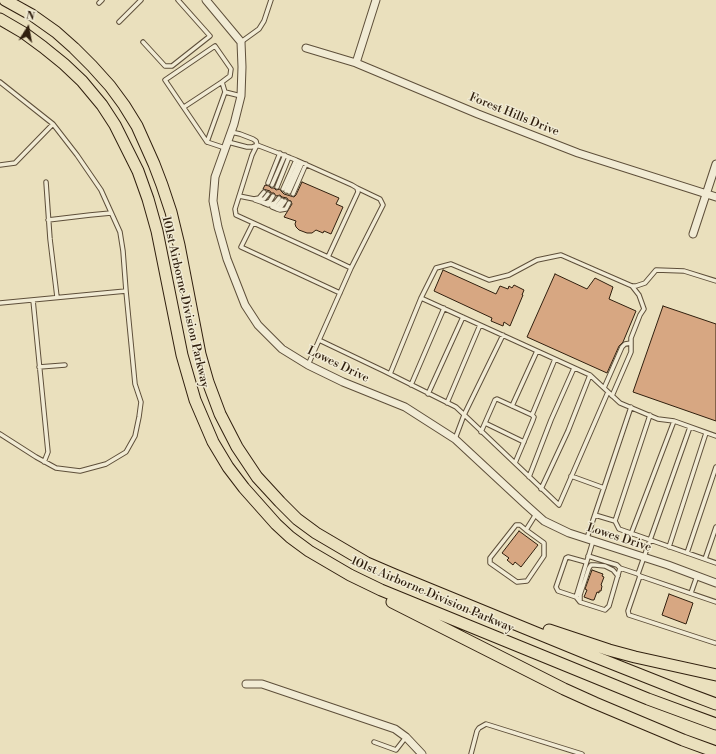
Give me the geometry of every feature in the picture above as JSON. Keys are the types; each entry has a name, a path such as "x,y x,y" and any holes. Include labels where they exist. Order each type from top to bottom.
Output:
{"highway":[{"name":"101st Airborne Division Parkway","path":"5,0 32,15 56,32 74,48 110,86 137,126 154,164 171,212 200,354 208,382 220,414 237,447 257,477 297,519 316,533 367,563 638,674 716,704"},
{"name":"101st Airborne Division Parkway","path":"0,19 43,46 82,81 102,105 128,148 138,171 157,231 182,355 188,379 204,422 228,467 259,506 290,537 309,551 350,575 381,590 655,701 716,724"},
{"path":"350,575 384,598 564,689 682,740 716,752"},
{"path":"427,588 558,634 609,650 716,676"},
{"path":"682,740 709,754"}],"street":[{"path":"206,0 241,42"},
{"path":"356,63 376,0"},
{"name":"Lowes Drive","path":"241,42 241,96 234,124 215,177 213,201 218,227 227,259 245,305 258,325 282,349 308,365 343,382 405,407 455,439 544,521 569,534 644,557 716,583"},
{"name":"Forest Hills Drive","path":"306,48 356,63 478,114 578,153 716,196"},
{"path":"693,234 716,164"},
{"path":"246,684 262,684 395,729 406,737 422,754"}],"lane":[{"path":"119,22 141,0"},
{"path":"143,42 165,66 172,66 210,36 178,0"},
{"path":"241,42 260,29 271,0"},
{"path":"184,107 230,76 231,69 216,46 165,80 207,142 247,147 257,145 280,153 352,184 380,199 383,205 351,268 308,365"},
{"path":"0,82 53,124 101,190 120,232 135,384 141,402 135,436 126,452 106,464 80,471 56,468 36,458 0,434"},
{"path":"207,142 225,92 222,82"},
{"path":"225,92 241,96"},
{"path":"0,165 15,163 53,124"},
{"path":"231,132 253,138 257,145"},
{"path":"257,145 252,155 235,209 236,215 351,268"},
{"path":"268,183 280,153"},
{"path":"272,185 287,156"},
{"path":"277,187 287,156"},
{"path":"301,162 288,192 301,162"},
{"path":"46,182 48,220 56,297"},
{"path":"328,257 358,192 357,188"},
{"path":"254,199 259,198 266,193"},
{"path":"239,196 254,199 261,202 270,206 277,209 280,208 284,201 270,206"},
{"path":"261,202 270,201 273,196"},
{"path":"48,220 111,213"},
{"path":"253,223 241,247 340,293"},
{"path":"390,374 421,298 436,268 451,264 489,280 509,275 537,260 561,255 632,286 639,295 643,305 644,309 640,315 631,341 631,352 612,396"},
{"path":"632,286 644,283 656,270 684,271 716,281"},
{"path":"0,303 126,292"},
{"path":"421,298 590,375 620,403 658,418 716,436"},
{"path":"33,300 48,452 44,462"},
{"path":"412,385 444,308"},
{"path":"428,394 462,317"},
{"path":"447,403 480,325"},
{"path":"455,439 464,415 503,335"},
{"path":"319,340 456,407 558,505 608,392"},
{"path":"604,388 622,347 631,341"},
{"path":"512,406 537,351"},
{"path":"515,464 533,420 534,417 532,415 555,359"},
{"path":"39,367 65,365"},
{"path":"529,477 574,368"},
{"path":"541,489 568,431 590,375"},
{"path":"482,432 495,400 497,399 532,415"},
{"path":"576,597 588,556 595,515 630,407"},
{"path":"650,415 615,521 619,530 716,563"},
{"path":"631,534 674,422"},
{"path":"485,423 524,442"},
{"path":"690,427 644,557 628,611 629,614 716,642"},
{"path":"668,547 706,433"},
{"path":"687,553 716,467"},
{"path":"571,476 604,488"},
{"path":"526,530 536,514"},
{"path":"595,515 615,521"},
{"path":"516,525 520,525 526,530 544,543 544,556 528,581 517,582 490,563 490,558 516,525"},
{"path":"705,559 716,527"},
{"path":"586,562 568,556 556,587 558,591 576,597 580,602 605,610 609,606 620,568"},
{"path":"588,556 617,565 620,568 716,602"},
{"path":"580,602 580,595 591,565 604,566 613,570 618,576"},
{"path":"691,593 697,576"},
{"path":"471,754 477,731 486,724 582,754"},
{"path":"374,742 396,752 406,737"}],"building":[{"path":"302,182 339,198 336,204 343,207 331,234 316,230 312,233 307,233 299,230 295,224 296,221 284,217 292,204 291,201 280,195 276,196 274,193 263,189 265,185 269,186 276,190 280,189 284,194 294,197"},
{"path":"443,270 496,294 500,286 508,289 509,286 512,288 514,285 524,290 510,326 504,322 503,326 491,321 492,318 434,291"},
{"path":"555,274 587,289 595,278 613,287 609,299 636,311 623,342 619,346 607,373 527,337"},
{"path":"663,306 716,324 716,421 633,392"},
{"path":"519,531 538,545 521,567 515,562 513,565 507,560 509,558 502,553"},
{"path":"592,570 603,574 602,576 604,577 601,585 601,591 599,591 599,593 597,592 594,600 584,597 587,590 585,589"},
{"path":"669,594 693,603 686,624 662,615"}]}
